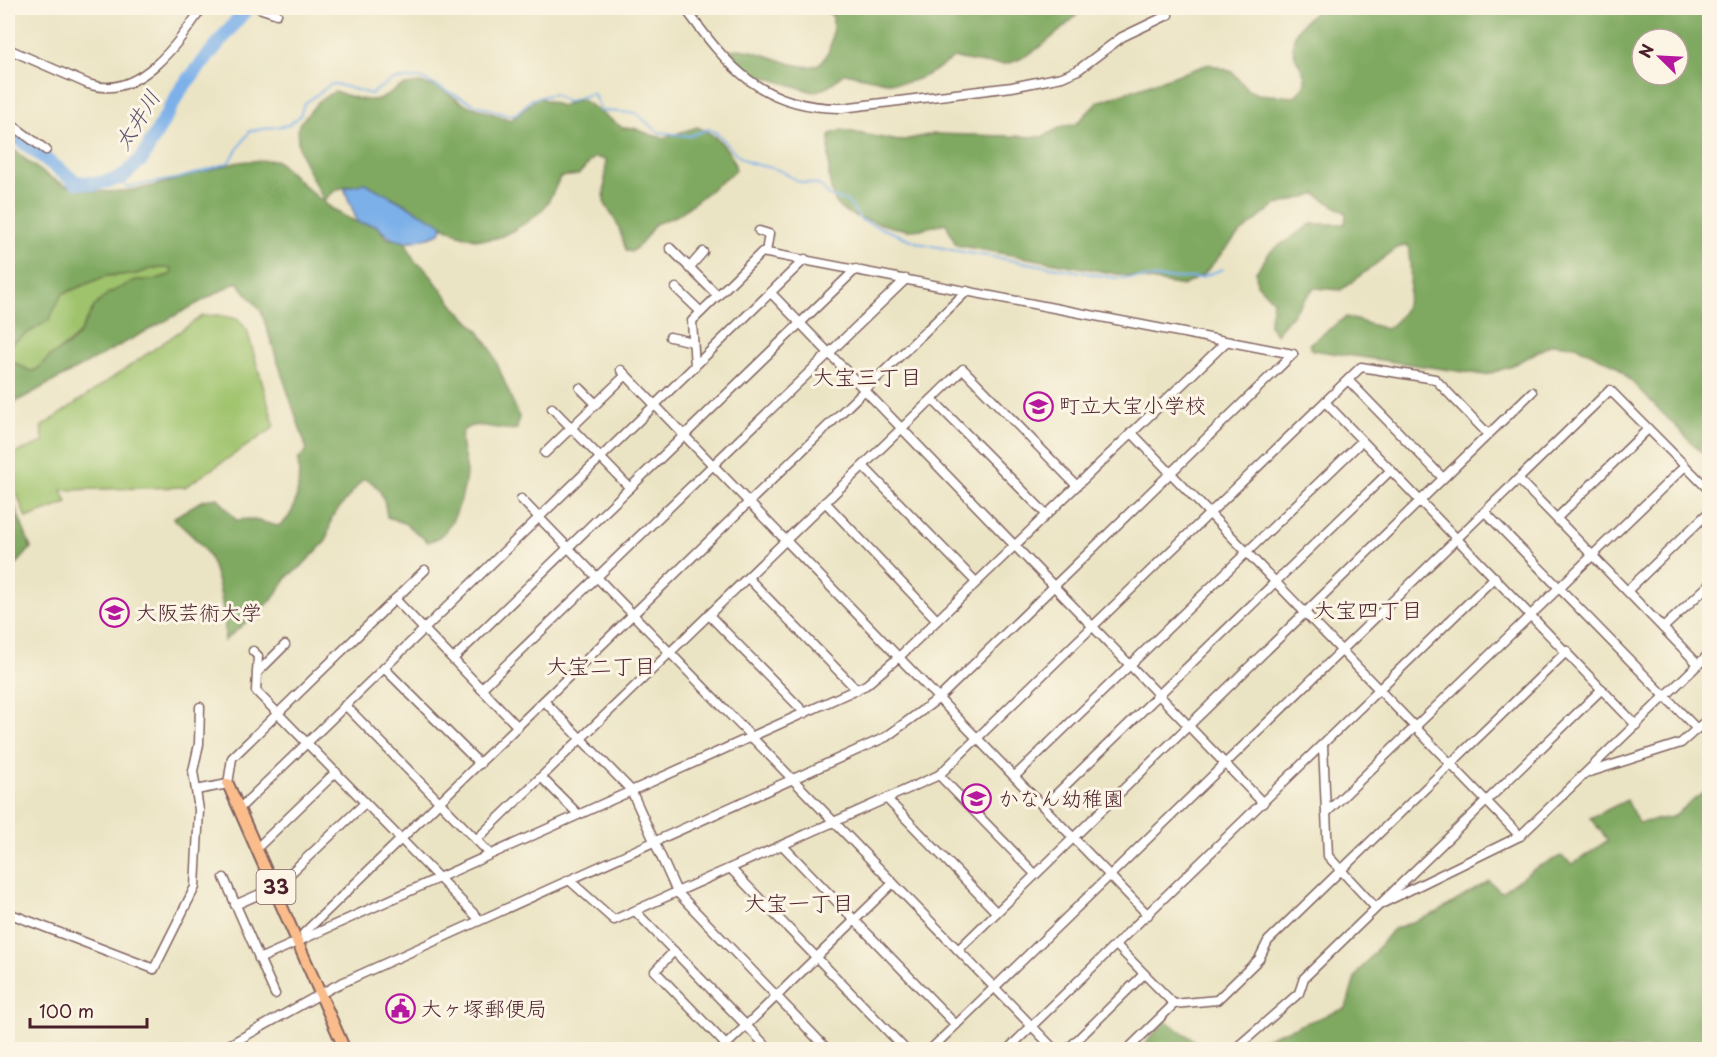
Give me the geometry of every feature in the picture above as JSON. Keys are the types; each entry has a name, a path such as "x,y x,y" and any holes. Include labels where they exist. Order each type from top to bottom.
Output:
{"main road":[{"name":"33","path":"228,784 276,887 345,1050"}],"street":[{"path":"8,49 88,84 100,88 109,87 141,75 162,62 174,49 202,8"},
{"path":"259,8 277,14"},
{"path":"685,8 735,71 791,103 818,108 842,108 1012,87 1062,77 1078,70 1130,33 1168,15"},
{"path":"8,122 46,150"},
{"path":"759,231 769,234 766,252"},
{"path":"670,248 718,296"},
{"path":"689,268 703,252"},
{"path":"220,1050 320,993 479,919 654,843 886,737 939,698 1293,354 762,252 692,321 695,366"},
{"path":"240,808 805,259"},
{"path":"453,659 856,269"},
{"path":"482,688 906,279"},
{"path":"675,288 701,312"},
{"path":"298,939 968,291"},
{"path":"771,293 1263,803"},
{"path":"670,337 693,342"},
{"path":"259,959 298,939 857,690 875,679 1226,342"},
{"path":"569,880 614,920 888,800 939,775 1360,367 1435,379 1488,434"},
{"path":"476,840 963,369 1076,485"},
{"path":"545,453 596,404 624,372 1148,915"},
{"path":"1348,380 1443,478"},
{"path":"580,388 596,404"},
{"path":"930,1050 1610,390 1710,491"},
{"path":"958,950 1532,392"},
{"path":"932,399 1046,514"},
{"path":"1325,402 1636,725"},
{"path":"552,408 630,488"},
{"path":"1557,518 1648,429"},
{"path":"1131,432 1520,836"},
{"path":"1015,776 1362,441"},
{"path":"863,466 976,582"},
{"path":"1326,813 1685,466"},
{"path":"1044,806 1391,470"},
{"path":"1518,479 1698,664"},
{"path":"521,499 1054,1050"},
{"path":"825,502 937,620"},
{"path":"1627,591 1710,511"},
{"path":"1485,512 1697,729"},
{"path":"196,790 228,784 232,758 425,570"},
{"path":"1007,1050 1495,577"},
{"path":"748,578 857,690"},
{"path":"1663,628 1710,584"},
{"path":"396,599 518,727"},
{"path":"709,615 805,712"},
{"path":"257,673 285,645"},
{"path":"253,651 258,656 256,691 479,919"},
{"path":"1127,1050 1174,1004 1217,1000 1259,959 1268,941 1567,651"},
{"path":"1376,907 1520,836 1710,653"},
{"path":"384,668 480,764"},
{"path":"1234,1050 1299,993 1304,978 1602,689"},
{"path":"544,701 631,790 677,892 828,1050"},
{"path":"345,705 490,854"},
{"path":"8,914 154,969 195,887 199,810 193,771 199,744 200,706"},
{"path":"1587,772 1681,743 1710,717"},
{"path":"1323,746 1328,856 1376,907"},
{"path":"258,847 336,772"},
{"path":"939,775 1035,874"},
{"path":"541,777 578,814"},
{"path":"888,800 996,912"},
{"path":"235,905 276,887 365,802"},
{"path":"783,846 956,1025"},
{"path":"731,869 906,1050"},
{"path":"224,878 275,994"},
{"path":"674,951 655,971 722,1048 893,884"},
{"path":"635,911 770,1050"},
{"path":"1116,945 1174,1004"},
{"path":"1067,1050 1144,974"}],"green space":[{"path":"824,8 1084,8 1048,41 1015,61 993,64 954,58 924,76 902,83 845,73 826,88 813,92 742,70 733,62 730,50 747,50 798,65 812,66 823,60 831,45 833,17"},
{"path":"1323,8 1709,8 1709,460 1615,365 1576,346 1552,344 1509,367 1485,375 1312,350 1309,344 1346,317 1386,329 1395,322 1407,303 1409,292 1408,245 1397,248 1341,290 1314,288 1276,334 1269,325 1273,301 1257,284 1256,272 1270,252 1311,224 1345,224 1346,213 1316,194 1274,206 1236,237 1204,274 1183,286 956,245 946,223 914,230 894,227 872,222 843,211 835,200 829,172 830,134 842,130 899,141 933,134 1042,137 1063,126 1075,125 1098,102 1209,64 1232,72 1248,90 1258,94 1294,97 1303,86 1305,78 1295,56 1293,41 1299,28 1310,16"},
{"path":"420,83 438,87 464,104 511,120 538,97 561,106 579,99 623,128 634,128 664,138 697,127 711,134 727,149 736,170 678,215 655,224 641,244 631,252 626,250 618,225 604,202 606,160 595,157 578,175 560,177 552,195 539,213 498,238 471,238 449,229 382,192 361,186 341,188 324,201 301,154 298,144 299,124 319,101 335,91 358,99 376,100 402,86"},
{"path":"8,145 53,179 90,191 132,190 235,163 276,160 336,211 363,223 376,225 387,238 405,241 415,262 424,267 455,307 478,330 491,349 519,417 517,429 475,426 463,431 461,444 466,467 464,488 457,511 445,531 437,538 428,542 404,523 387,517 378,488 363,479 332,517 326,541 300,568 289,575 272,600 224,641 225,623 222,600 210,559 198,542 173,518 203,500 218,498 236,520 250,519 278,526 285,521 294,506 299,477 298,460 307,450 261,311 237,282 8,406","holes":["154,268 171,268 172,274 154,280 136,280 107,294 94,307 79,334 71,343 50,356 36,370 30,371 9,360 12,343 49,320 62,294 106,276 136,274"]},
{"path":"154,268 171,268 172,274 154,280 136,280 94,307 79,334 36,370 30,371 9,360 12,343 49,320 62,294 106,276 136,274"},
{"path":"218,315 238,319 247,330 274,424 272,429 185,487 62,490 67,503 26,518 8,470 8,456 44,442 41,427 202,316"},
{"path":"8,489 31,548 8,574"},
{"path":"1709,788 1709,1049 1241,1050 1247,1045 1346,1008 1356,975 1392,930 1438,912 1489,881 1501,892 1537,867 1561,856 1573,864 1608,840 1590,818 1627,800 1638,823 1672,817"},
{"path":"1166,1021 1204,1047 1209,1049 1140,1049"}],"water":[{"path":"365,183 443,225 440,233 405,241 391,237 376,225 358,223 344,188"}],"waterway":[{"name":"太井川","path":"8,131 76,182 95,184 121,178 142,159 181,89 247,8"},
{"path":"121,178 127,187 180,178 228,163 250,131 288,125 300,116 304,104 330,85 335,84 371,94 392,80 420,78 474,104 507,115 516,114 532,99 554,94 567,102 593,93 601,111 636,113 658,132 689,136 708,129 714,131 746,161 781,171 798,181 819,186 828,196 847,201 861,220 919,243 1116,278 1199,278 1223,269"}],"place":[{"name":"町立大宝小学校","path":"1038,406"},
{"name":"大阪芸術大学","path":"115,613"},
{"name":"かなん幼稚園","path":"977,799"},
{"name":"大ヶ塚郵便局","path":"400,1009"}],"district":[{"name":"大宝三丁目","path":"867,377"},
{"name":"大宝四丁目","path":"1368,610"},
{"name":"大宝二丁目","path":"601,666"},
{"name":"大宝一丁目","path":"799,903"}]}
